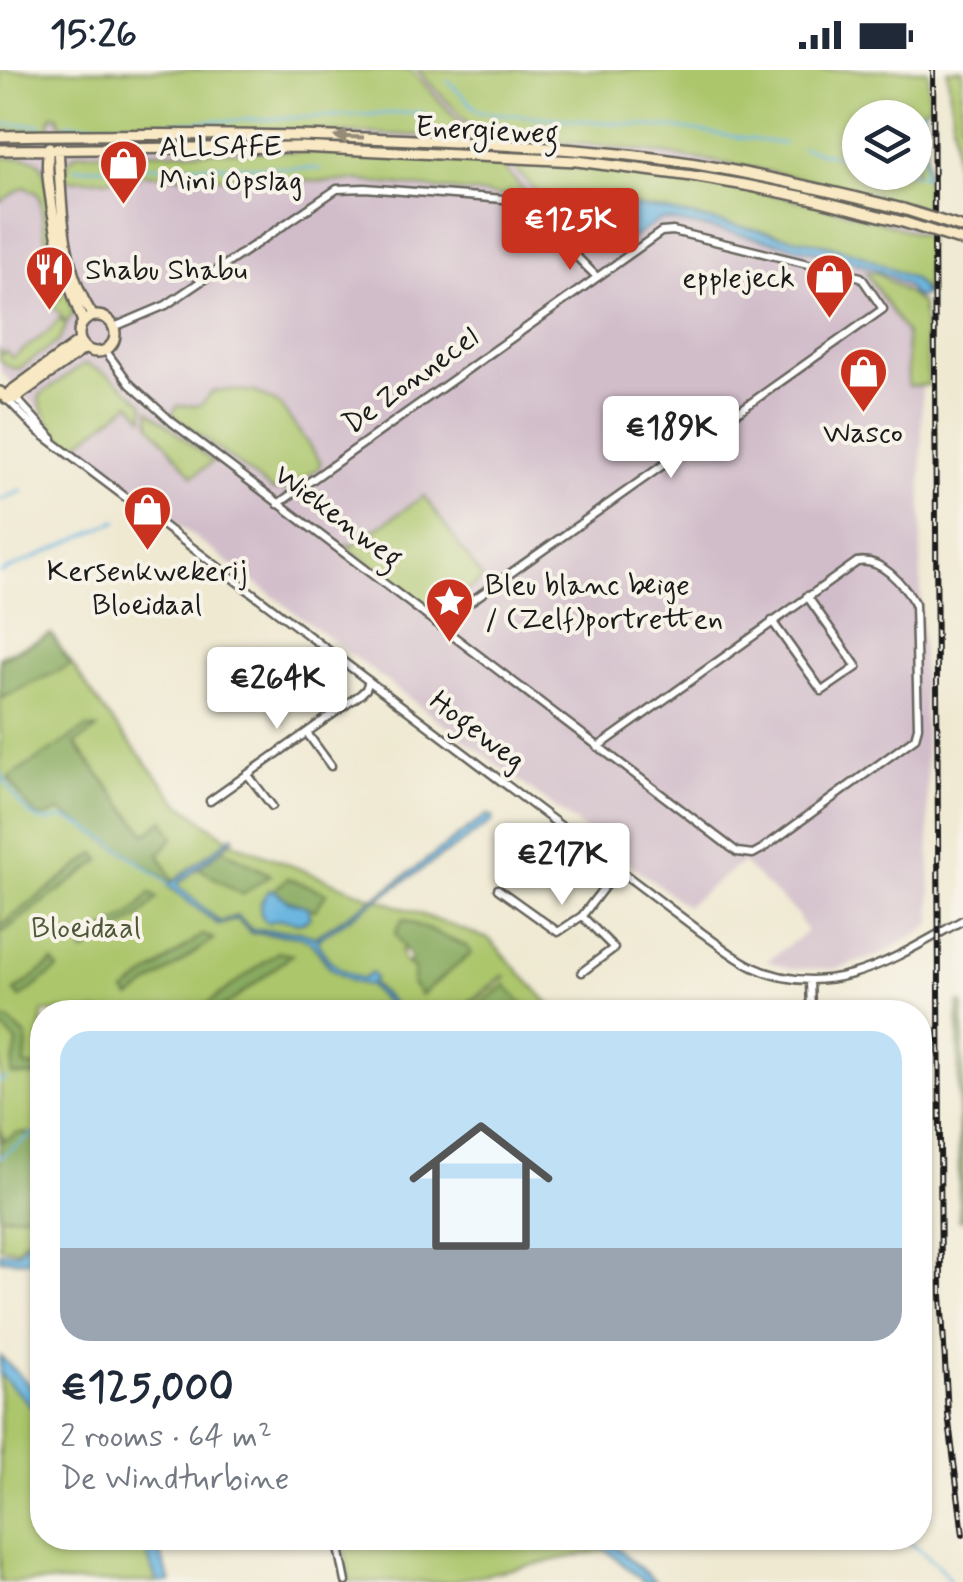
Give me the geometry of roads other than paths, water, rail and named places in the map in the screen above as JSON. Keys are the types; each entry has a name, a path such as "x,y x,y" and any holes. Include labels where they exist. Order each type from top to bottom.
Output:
{"main road":[{"path":"55,135 53,149 65,238 76,288 88,319"},
{"name":"Energieweg","path":"0,136 353,136 601,152 770,178 903,209 963,228"},
{"name":"Energieweg","path":"0,150 286,146 577,162 692,176 809,198 963,241"},
{"path":"105,318 114,327 112,343 105,350 92,352 82,344 78,333 88,319 105,318"},
{"path":"8,395 82,344"},
{"name":"Hogeweg","path":"0,381 8,395"}],"street":[{"path":"114,327 166,305 337,189 522,202 596,276"},
{"name":"De Zonnecel","path":"278,504 662,232 673,230 861,277 883,309 439,624"},
{"name":"Wiekenweg","path":"105,350 130,384 161,413 737,852 762,850 915,738 917,615 910,596 879,564 868,560 856,562 807,596"},
{"name":"Hogeweg","path":"8,395 38,431 62,450 750,965 787,978 843,978 861,973 963,920"},
{"path":"598,747 772,621 807,596 857,667 822,692 772,621"},
{"path":"210,801 364,691 368,681"},
{"path":"307,733 330,766"},
{"path":"248,775 272,806"},
{"path":"498,890 558,932 582,916 618,868"},
{"path":"582,916 614,948 582,972"},
{"path":"810,980 811,1000"},
{"path":"339,1550 346,1582"}],"water":[{"path":"566,198 661,210 831,246 915,280 926,295 917,297 886,274 846,260 666,220 605,251 563,212 560,202"},
{"path":"487,815 492,817 492,822 317,940 341,969 363,979 371,973 375,978 371,983 389,1000 331,969 311,942 299,936 251,933 237,919 219,925 168,886 233,835 179,883 220,922 237,916 252,930 300,931 315,937"},
{"path":"270,890 308,907 310,917 300,922 268,923 260,907"},
{"path":"30,1239 30,1261 0,1259 0,1252 17,1252"},
{"path":"0,1356 30,1385 30,1405 0,1374"},
{"path":"145,1550 159,1550 171,1582 157,1582"},
{"path":"606,1550 620,1550 656,1582 644,1582"}],"waterway":[{"path":"448,81 479,112 676,128 784,144"},
{"path":"66,124 424,112"},
{"path":"0,124 42,125"},
{"path":"802,148 842,157"},
{"path":"74,168 203,165 320,169"},
{"path":"0,500 22,491"},
{"path":"0,573 117,521"},
{"path":"0,773 33,817 41,821 64,818 82,826 170,884"},
{"path":"0,1082 6,1078"},
{"path":"0,1158 30,1136"},
{"path":"919,1550 950,1582"}],"railway":[{"path":"933,70 941,1294 948,1414 963,1535"}],"place":[{"name":"ALLSAFE Mini Opslag","path":"124,206"},
{"name":"Shabu Shabu","path":"50,312"},
{"name":"epplejeck","path":"830,320"},
{"name":"Wasco","path":"863,414"},
{"name":"Kersenkwekerij Bloeidaal","path":"147,552"},
{"name":"Bleu blanc beige / (Zelf)portretten","path":"450,644"}],"park label":[{"name":"Bloeidaal","path":"86,928"}]}
